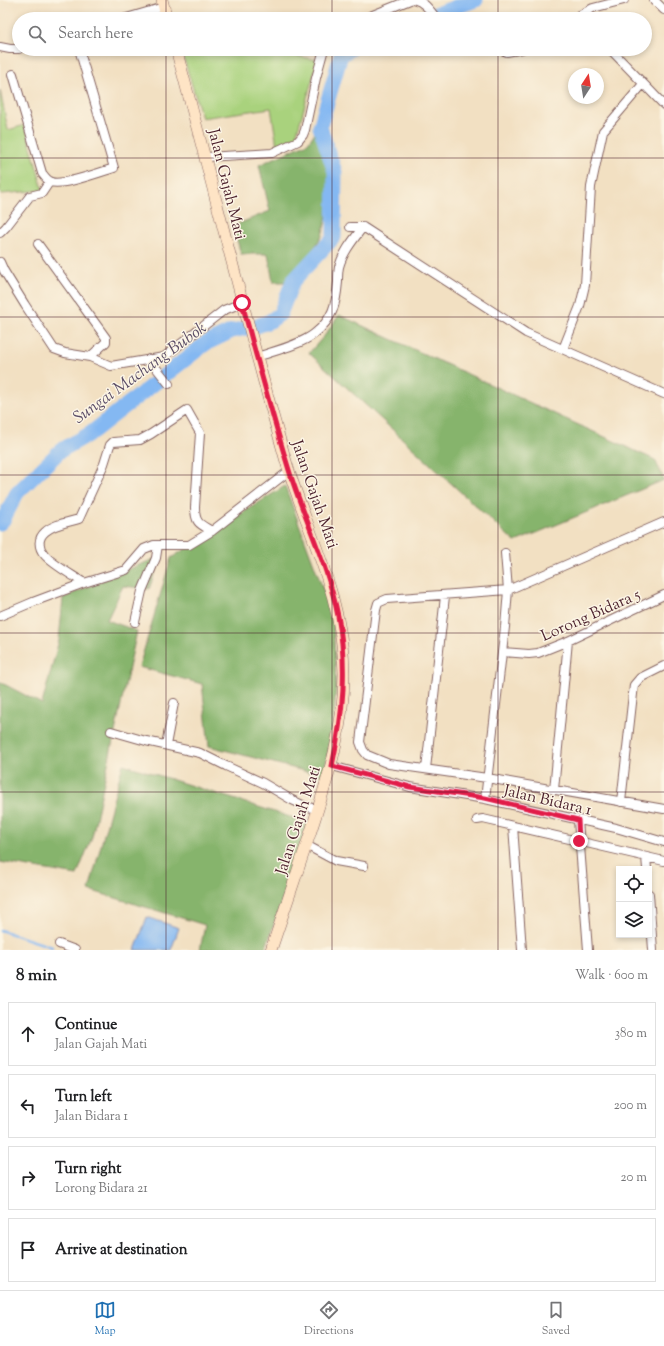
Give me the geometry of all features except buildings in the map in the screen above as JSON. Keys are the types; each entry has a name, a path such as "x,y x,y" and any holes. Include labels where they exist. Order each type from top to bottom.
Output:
{"main road":[{"name":"Jalan Gajah Mati","path":"178,56 206,157 252,340 289,471 327,576 338,614 342,636 344,673 343,704 332,766 270,950"}],"street":[{"path":"379,12 407,0"},
{"path":"416,0 425,5 431,12"},
{"path":"587,12 593,8 624,0"},
{"path":"654,0 664,10"},
{"path":"140,12 163,3"},
{"path":"0,47 12,49"},
{"path":"13,74 42,173 50,181 60,183 114,168 81,56"},
{"path":"206,157 272,153 298,141 305,130 322,56"},
{"path":"617,56 664,105"},
{"path":"563,349 580,306 585,285 591,187 603,131 643,84"},
{"path":"0,233 30,196 42,193 50,181"},
{"path":"350,227 363,227 526,333 664,394"},
{"path":"257,356 301,341 314,334 326,322 333,311 336,302 339,266 347,250 363,227"},
{"path":"38,244 106,338 106,342 90,357"},
{"path":"0,262 25,305 54,349 65,353 90,357 111,366 164,357 224,310 244,308"},
{"path":"149,359 169,384"},
{"path":"84,583 44,554 39,540 41,536 45,531 51,528 79,519 104,464 108,450 113,442 140,440 187,410 200,434 194,507 195,515 198,523 212,531"},
{"path":"0,616 25,604 126,570 132,565 144,548 154,545 189,545 212,531 289,471"},
{"path":"664,522 508,590 445,596 387,599 378,603 360,742 367,755 389,764 487,778 664,810"},
{"path":"135,622 142,591 156,558 158,545"},
{"path":"485,798 506,627 508,590 505,553"},
{"name":"Lorong Bidara 5","path":"502,652 529,654 538,653 568,642 664,595"},
{"path":"426,769 445,596"},
{"path":"554,790 568,642"},
{"path":"621,802 634,684 640,678 664,666"},
{"path":"166,745 174,703"},
{"path":"111,731 146,741 200,753 263,783 292,800 307,807 318,809"},
{"name":"Jalan Bidara 1","path":"332,766 410,787 485,798 616,828 664,842"},
{"path":"477,820 483,819 664,862"},
{"path":"578,820 588,950"},
{"path":"513,826 522,950"},
{"path":"306,845 336,861 364,866"},
{"path":"646,857 647,866"},
{"path":"650,902 653,950"},
{"path":"59,944 75,950"}],"green space":[{"path":"183,56 297,56 318,60 296,136 277,146 271,108 202,118"},
{"path":"0,90 8,130 25,125 43,190 2,194 0,192"},
{"path":"316,131 330,176 327,216 322,236 308,258 287,282 273,282 268,254 241,254 233,226 270,211 259,165 308,143"},
{"path":"339,315 655,460 664,480 515,542 309,353 325,335"},
{"path":"285,486 333,616 336,687 332,736 323,776 209,746 202,684 139,667 171,558"},
{"path":"160,557 149,589 123,586 107,620 137,631 92,837 77,875 0,862 0,682 42,704 59,640 63,598 126,570"},
{"path":"123,764 309,823 265,950 200,950 205,925 89,890"}],"water":[{"path":"147,917 179,928 171,950 135,950"}],"waterway":[{"name":"Sungai Machang Bubok","path":"441,12 476,0"},
{"name":"Sungai Machang Bubok","path":"0,523 17,493 60,451 91,433 205,344 232,331 257,326 270,321 280,314 293,281 334,237 335,172 320,127 341,56"},
{"path":"0,930 52,947"}],"route":[{"path":"242,303 289,471 327,576 338,614 342,636 344,673 343,704 332,766 410,787 485,798 578,820 579,841"}]}
